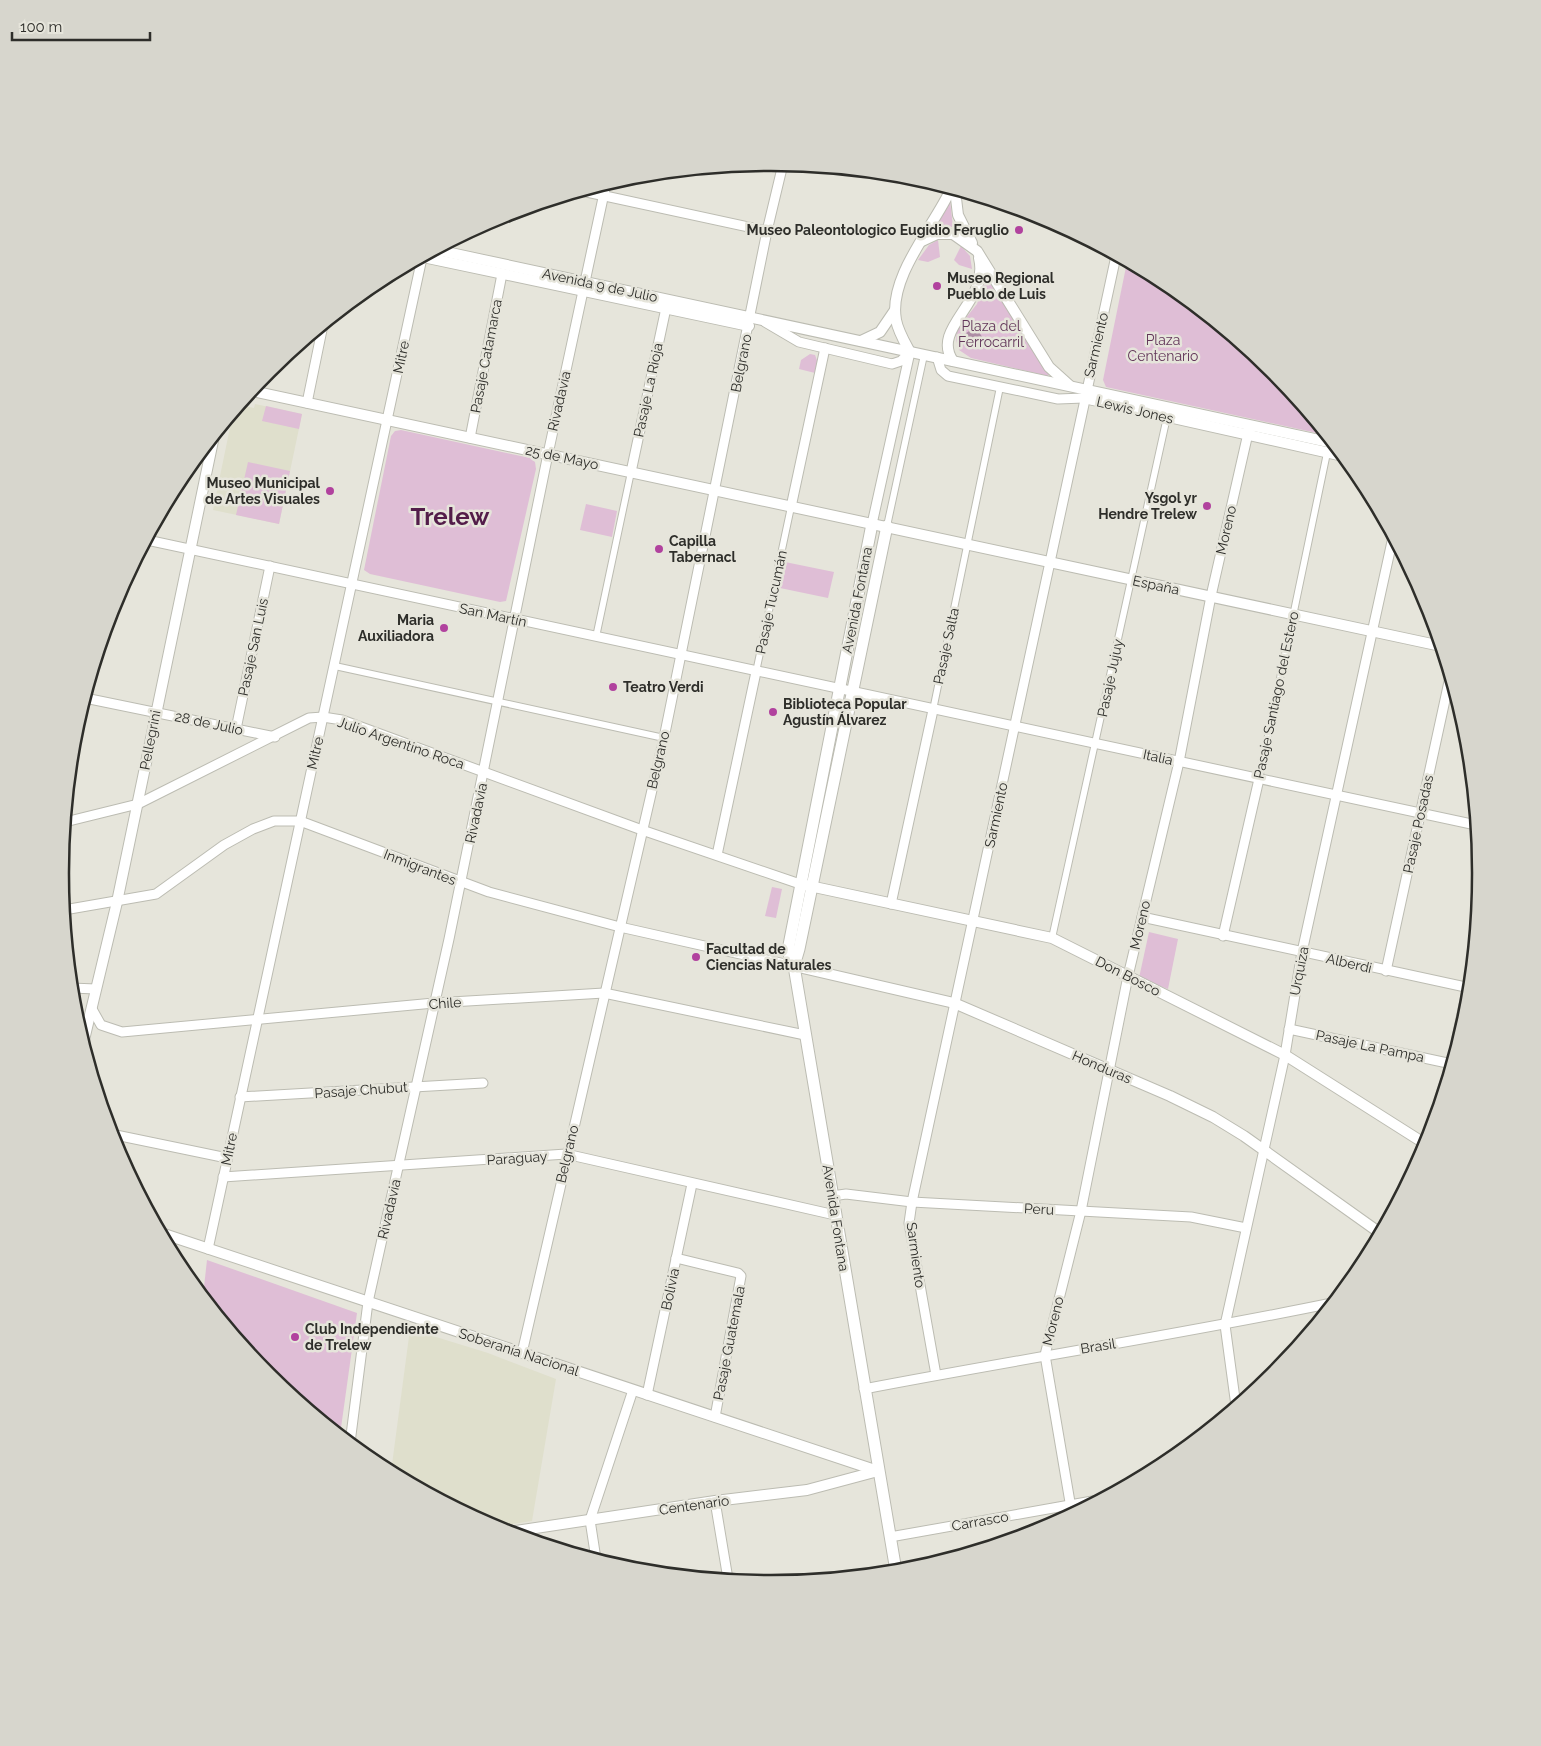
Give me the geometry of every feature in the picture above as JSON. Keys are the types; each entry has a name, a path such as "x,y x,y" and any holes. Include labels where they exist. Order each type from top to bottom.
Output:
{"main road":[{"name":"Avenida Fontana","path":"872,524 800,884 789,954 794,966 806,1035 895,1563"},
{"name":"Avenida Fontana","path":"794,966 854,693 887,526"}],"street":[{"name":"Belgrano","path":"522,1353 566,1154 664,738 767,231 781,171"},
{"name":"Rivadavia","path":"351,1435 368,1302 461,883 548,454 604,192"},
{"path":"594,194 767,231"},
{"path":"861,342 880,332 895,309 904,273 950,194"},
{"path":"955,196 961,224 1049,367 1072,387"},
{"path":"922,241 937,234 953,234 977,250 980,269 976,290 971,302 949,334 947,350 953,361"},
{"name":"Avenida 9 de Julio","path":"445,252 585,286 749,322"},
{"name":"Avenida 9 de Julio","path":"432,259 502,274 585,286 666,308 749,322 763,321 910,352"},
{"name":"Sarmiento","path":"936,1375 909,1223 912,1202 1115,262"},
{"name":"Mitre","path":"208,1249 421,264"},
{"name":"Pasaje Catamarca","path":"470,438 502,274"},
{"name":"Pasaje La Rioja","path":"631,472 666,308"},
{"path":"895,309 898,328 910,352"},
{"name":"Avenida 9 de Julio","path":"763,321 793,339 892,364 901,361 910,352"},
{"path":"307,403 321,334"},
{"path":"828,349 848,339"},
{"name":"Pasaje Tucumán","path":"717,855 791,507 828,349"},
{"name":"Lewis Jones","path":"910,352 1072,387 1085,394 1167,417 1324,442"},
{"name":"Avenida Fontana","path":"872,524 910,352"},
{"path":"887,526 924,354"},
{"name":"Lewis Jones","path":"937,358 941,370 948,376 1058,399 1085,394 1249,431 1333,454"},
{"path":"1000,387 1018,376"},
{"name":"Pasaje Salta","path":"891,904 1000,387"},
{"name":"25 de Mayo","path":"259,393 872,524"},
{"name":"Pasaje Jujuy","path":"1052,938 1167,417"},
{"name":"Moreno","path":"1071,1507 1045,1355 1081,1211 1128,976 1179,762 1211,596 1249,431"},
{"name":"Pellegrini","path":"87,1029 117,902 211,450"},
{"name":"Pasaje Santiago del Estero","path":"1223,936 1259,779 1327,453"},
{"path":"596,637 631,472"},
{"name":"España","path":"872,524 1434,645"},
{"name":"San Martín","path":"153,541 839,690"},
{"name":"Urquiza","path":"1235,1399 1225,1325 1285,1055 1302,952 1391,546"},
{"name":"Pasaje San Luis","path":"236,728 270,566"},
{"path":"335,666 664,738"},
{"name":"Pasaje Posadas","path":"1386,971 1447,689"},
{"name":"Italia","path":"839,690 1471,824"},
{"name":"28 de Julio","path":"91,699 275,737"},
{"name":"Julio Argentino Roca","path":"71,821 138,804 275,737 299,722 323,717 342,720 642,830 800,884"},
{"name":"Inmigrantes","path":"70,909 156,894 224,845 253,828 274,822 300,821 461,883 620,927 794,966"},
{"name":"Don Bosco","path":"800,884 1052,938 1285,1055 1420,1140"},
{"name":"Alberdi","path":"1142,917 1463,987"},
{"name":"Honduras","path":"794,966 954,1003 1110,1070 1213,1117 1263,1149 1375,1229"},
{"path":"79,988 96,989"},
{"name":"Chile","path":"92,1009 100,1025 122,1032 434,1003 604,993 806,1035"},
{"name":"Pasaje La Pampa","path":"1289,1029 1446,1063"},
{"name":"Pasaje Chubut","path":"240,1097 483,1083"},
{"path":"120,1136 227,1158"},
{"name":"Paraguay","path":"223,1177 566,1154 835,1215"},
{"name":"Bolivia","path":"647,1394 692,1184"},
{"name":"Peru","path":"832,1196 846,1194 912,1202 1192,1217 1246,1228"},
{"name":"Soberanía Nacional","path":"171,1236 878,1471"},
{"name":"Pasaje Guatemala","path":"676,1258 738,1273 741,1276 715,1417"},
{"name":"Brasil","path":"864,1389 1045,1355 1225,1325 1323,1305"},
{"path":"595,1552 590,1520 633,1390"},
{"name":"Centenario","path":"524,1530 715,1501 821,1488 878,1471"},
{"path":"715,1501 727,1573"},
{"name":"Carrasco","path":"890,1537 1063,1510"}],"shaded area":[{"path":"973,330 981,335 982,339 977,347 973,348 965,343 964,339 969,331"},
{"path":"255,404 302,414 279,524 213,510 230,426 246,406 254,408"},
{"path":"410,1329 488,1353 556,1379 532,1521 510,1524 502,1521 420,1481 392,1463"}],"green space":[{"path":"950,201 953,227 935,229 935,227"},
{"path":"938,240 940,257 928,262 918,260 929,245"},
{"path":"961,246 970,256 972,269 959,265 954,260"},
{"name":"Plaza Centenario","path":"1126,268 1198,316 1233,345 1267,377 1316,433 1106,387 1103,380"},
{"name":"Plaza del Ferrocarril","path":"984,270 1049,373 1048,376 971,358 959,350 956,340 957,329 977,304 983,287"},
{"path":"810,354 815,355 818,363 815,373 799,369 801,360"},
{"path":"266,406 302,414 299,429 262,421"},
{"path":"401,430 530,458 535,462 536,469 506,601 500,602 370,574 364,570 391,436 395,431"},
{"path":"248,462 290,471 279,524 236,515"},
{"path":"586,504 617,511 612,537 580,530"},
{"path":"785,562 834,572 828,598 780,588"},
{"path":"772,887 782,889 776,918 765,916"},
{"path":"1149,932 1178,939 1168,989 1139,978"},
{"name":"Club Independiente de Trelew","path":"207,1260 357,1313 341,1428 274,1369 243,1336 204,1286"}],"place":[{"name":"Museo Paleontologico Eugidio Feruglio","path":"1019,230"},
{"name":"Museo Regional Pueblo de Luis","path":"937,286"},
{"name":"Museo Municipal de Artes Visuales","path":"330,491"},
{"name":"Ysgol yr Hendre Trelew","path":"1207,506"},
{"name":"Capilla Tabernacl","path":"659,549"},
{"name":"Maria Auxiliadora","path":"444,628"},
{"name":"Teatro Verdi","path":"613,687"},
{"name":"Biblioteca Popular Agustín Álvarez","path":"773,712"},
{"name":"Facultad de Ciencias Naturales","path":"696,957"},
{"name":"Club Independiente de Trelew","path":"295,1337"}],"district":[{"name":"Trelew","path":"450,517"}]}
